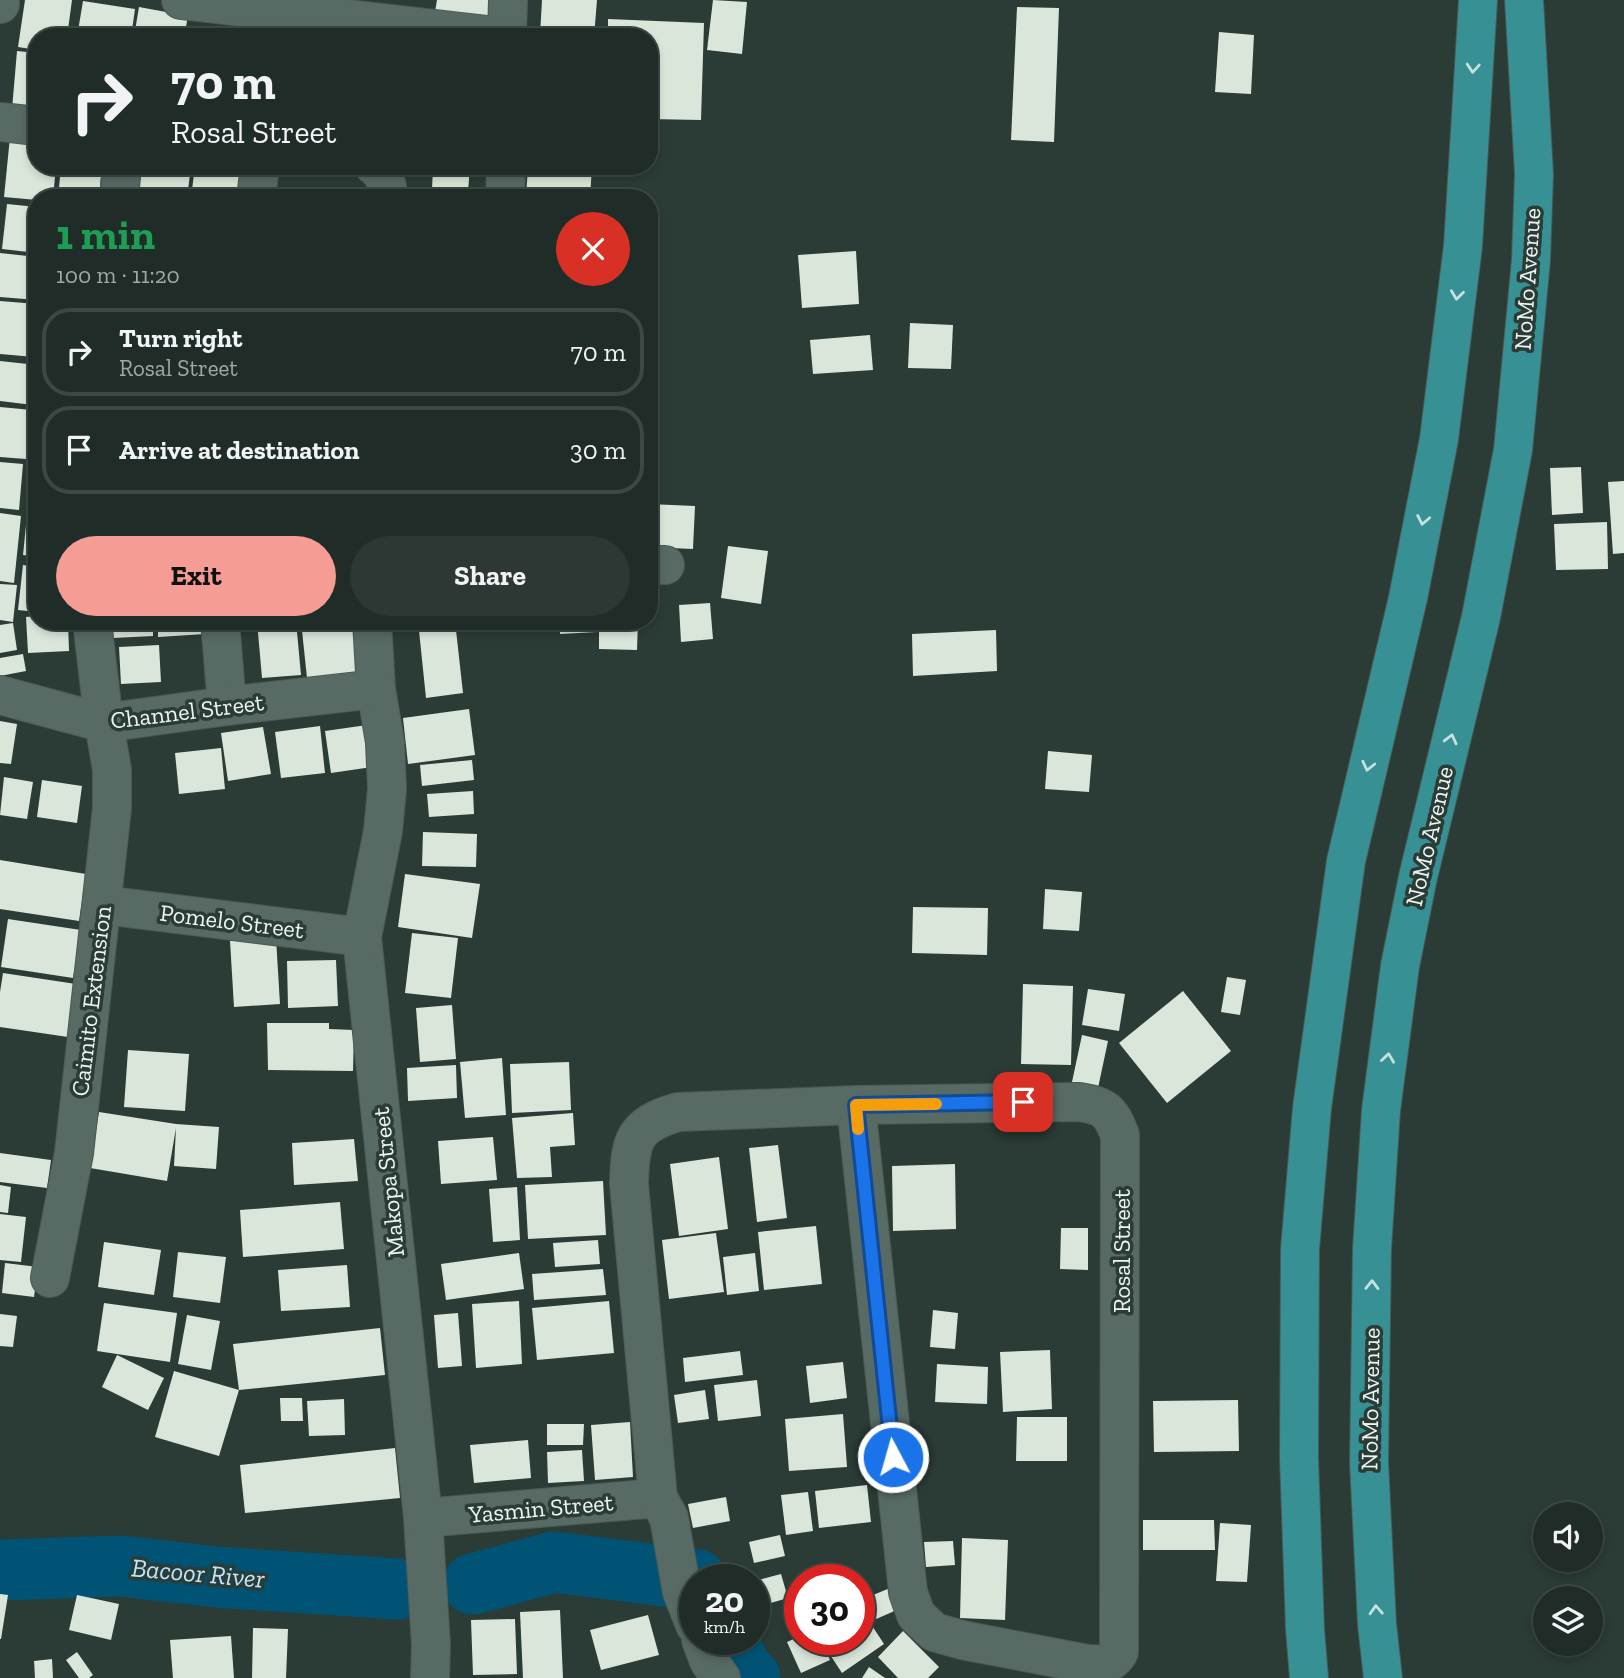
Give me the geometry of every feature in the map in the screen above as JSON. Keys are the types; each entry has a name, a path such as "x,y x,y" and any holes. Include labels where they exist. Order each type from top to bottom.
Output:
{"main road":[{"path":"1310,1678 1304,1615 1299,1416 1300,1250 1312,1108 1346,861 1408,598 1438,439 1463,246 1478,0"},
{"name":"NoMo Avenue","path":"1383,1678 1377,1624 1368,1462 1372,1249 1381,1110 1400,966 1418,877 1481,617 1513,450 1531,260 1534,174 1524,0"}],"street":[{"path":"181,0 427,28"},
{"path":"506,28 508,0"},
{"path":"0,122 28,125"},
{"name":"Caimito Extension","path":"50,1278 74,1153 112,808 112,770 93,630"},
{"path":"221,630 227,706"},
{"name":"Makopa Street","path":"373,630 376,689 385,742 387,789 383,831 362,937 423,1518 431,1645 430,1678"},
{"name":"Channel Street","path":"0,695 104,723 376,689"},
{"name":"Pomelo Street","path":"103,905 362,937"},
{"name":"Rosal Street","path":"663,1508 629,1184 630,1155 638,1132 656,1118 678,1112 856,1105 1079,1102 1098,1105 1112,1114 1119,1135 1119,1652 1114,1660 1103,1665 1087,1664 934,1632 916,1615 908,1592 856,1105"},
{"path":"663,1508 679,1572"},
{"name":"Yasmin Street","path":"423,1518 663,1508"},
{"path":"707,1655 722,1678"}],"building":[{"path":"25,0 72,0 68,28 28,28 28,49 18,47"},
{"path":"437,0 495,0 493,19 435,12"},
{"path":"542,0 597,0 595,28 540,28"},
{"path":"713,0 747,2 742,54 707,50"},
{"path":"83,1 135,9 132,28 78,28"},
{"path":"139,7 188,16 186,28 136,28"},
{"path":"1017,7 1059,8 1054,142 1011,140"},
{"path":"608,19 704,23 701,120 658,119 658,28 608,28"},
{"path":"1219,32 1254,35 1251,94 1215,92"},
{"path":"17,51 28,52 28,110 12,109"},
{"path":"10,137 28,139 28,175 55,175 54,189 28,189 28,199 4,197"},
{"path":"60,175 101,175 100,189 59,189"},
{"path":"138,175 190,175 188,189 136,189"},
{"path":"194,175 245,175 243,189 192,189"},
{"path":"433,175 469,175 468,189 432,189"},
{"path":"527,175 591,175 591,189 527,189"},
{"path":"7,204 28,206 28,252 2,249"},
{"path":"856,251 859,304 802,308 798,255"},
{"path":"0,253 28,256 28,299 0,297"},
{"path":"0,301 28,303 28,356 0,354"},
{"path":"910,323 953,325 951,369 908,368"},
{"path":"870,335 873,370 813,374 810,340"},
{"path":"0,361 28,364 28,404 0,401"},
{"path":"0,407 28,410 26,459 0,457"},
{"path":"0,462 23,464 19,510 0,508"},
{"path":"1581,467 1583,513 1552,515 1550,468"},
{"path":"1624,481 1624,553 1613,554 1608,482"},
{"path":"658,504 695,506 693,549 658,547"},
{"path":"0,513 21,516 14,583 0,581"},
{"path":"27,515 28,515 28,556 23,555"},
{"path":"1607,522 1608,569 1556,570 1554,524"},
{"path":"728,546 768,551 761,604 721,598"},
{"path":"23,565 28,566 28,611 18,610"},
{"path":"0,584 17,585 13,622 0,620"},
{"path":"710,603 713,639 681,642 679,605"},
{"path":"26,617 28,630 68,630 69,651 28,653"},
{"path":"13,623 17,650 0,653 0,625"},
{"path":"113,630 153,630 153,636 113,638"},
{"path":"158,630 205,630 205,634 158,637"},
{"path":"258,630 297,630 301,675 262,678"},
{"path":"302,630 353,630 358,673 307,678"},
{"path":"419,630 456,630 463,693 426,698"},
{"path":"560,630 597,630 597,632 560,634"},
{"path":"599,630 638,630 637,650 599,649"},
{"path":"996,630 997,671 913,676 912,634"},
{"path":"159,645 161,682 121,684 119,647"},
{"path":"23,654 26,671 0,676 0,658"},
{"path":"469,709 475,755 408,764 403,718"},
{"path":"0,721 17,724 11,764 0,763"},
{"path":"367,725 372,767 331,773 325,731"},
{"path":"320,726 325,773 281,778 275,732"},
{"path":"263,727 271,774 228,781 221,733"},
{"path":"221,748 225,789 179,794 175,753"},
{"path":"1048,751 1092,755 1089,792 1045,789"},
{"path":"472,760 474,780 422,786 420,765"},
{"path":"4,777 33,782 27,819 0,815"},
{"path":"42,780 82,786 77,823 37,817"},
{"path":"473,791 474,814 429,817 427,794"},
{"path":"423,832 477,834 476,867 422,866"},
{"path":"0,860 86,874 79,921 0,909"},
{"path":"405,874 480,884 472,938 398,927"},
{"path":"1045,889 1082,892 1079,931 1043,929"},
{"path":"913,907 988,908 987,955 912,953"},
{"path":"8,919 81,930 73,978 1,967"},
{"path":"412,933 458,938 451,998 405,993"},
{"path":"276,938 280,1004 234,1007 230,941"},
{"path":"336,960 338,1006 288,1008 287,961"},
{"path":"3,973 76,984 68,1037 0,1027"},
{"path":"1227,977 1246,980 1240,1015 1221,1012"},
{"path":"1023,984 1073,986 1071,1065 1021,1064"},
{"path":"1088,989 1125,994 1119,1031 1082,1025"},
{"path":"1183,991 1231,1051 1167,1103 1119,1043"},
{"path":"452,1005 456,1059 420,1062 416,1008"},
{"path":"267,1023 329,1023 329,1029 354,1030 353,1071 268,1070"},
{"path":"1082,1035 1108,1041 1098,1088 1072,1082"},
{"path":"128,1050 189,1054 185,1111 124,1107"},
{"path":"502,1058 506,1115 465,1118 460,1062"},
{"path":"569,1062 571,1110 512,1113 510,1064"},
{"path":"456,1065 457,1098 408,1101 407,1068"},
{"path":"99,1112 176,1124 219,1127 216,1169 174,1166 176,1128 167,1181 90,1168"},
{"path":"573,1113 575,1145 550,1147 552,1177 517,1178 512,1118"},
{"path":"493,1137 497,1180 441,1184 438,1141"},
{"path":"354,1139 358,1181 294,1185 292,1143"},
{"path":"778,1145 787,1218 757,1222 749,1148"},
{"path":"0,1153 51,1160 47,1188 0,1182"},
{"path":"719,1157 728,1229 679,1236 670,1164"},
{"path":"955,1164 956,1229 893,1231 892,1166"},
{"path":"603,1181 606,1235 528,1239 525,1185"},
{"path":"0,1185 11,1187 8,1213 0,1212"},
{"path":"517,1187 520,1240 493,1242 489,1189"},
{"path":"340,1202 344,1249 243,1257 240,1210"},
{"path":"0,1214 26,1217 21,1262 0,1260"},
{"path":"816,1226 822,1284 764,1290 758,1232"},
{"path":"1061,1228 1088,1228 1088,1270 1060,1269"},
{"path":"716,1233 724,1292 669,1299 662,1240"},
{"path":"598,1240 600,1264 555,1267 553,1243"},
{"path":"104,1242 161,1250 154,1295 98,1287"},
{"path":"178,1252 226,1257 220,1303 173,1297"},
{"path":"519,1253 524,1289 446,1300 441,1264"},
{"path":"755,1253 759,1291 727,1295 723,1257"},
{"path":"5,1263 38,1267 34,1297 2,1293"},
{"path":"347,1265 350,1307 281,1311 278,1270"},
{"path":"603,1269 606,1295 534,1300 532,1274"},
{"path":"519,1301 522,1364 476,1368 472,1304"},
{"path":"609,1301 614,1353 537,1360 532,1308"},
{"path":"104,1303 177,1313 170,1362 97,1351"},
{"path":"933,1310 958,1313 955,1349 930,1347"},
{"path":"458,1313 462,1366 438,1368 434,1315"},
{"path":"0,1314 17,1316 13,1347 0,1346"},
{"path":"187,1315 220,1321 211,1370 178,1364"},
{"path":"380,1328 385,1375 239,1390 233,1344"},
{"path":"1050,1350 1052,1409 1003,1412 1000,1352"},
{"path":"740,1351 743,1375 685,1382 683,1358"},
{"path":"117,1355 164,1378 148,1410 102,1387"},
{"path":"843,1362 847,1398 810,1403 806,1366"},
{"path":"937,1364 988,1367 987,1404 935,1402"},
{"path":"174,1371 239,1390 219,1456 155,1437"},
{"path":"757,1380 761,1416 718,1421 714,1385"},
{"path":"705,1390 709,1419 678,1423 674,1395"},
{"path":"280,1398 302,1398 303,1421 281,1421"},
{"path":"344,1399 345,1435 309,1436 307,1401"},
{"path":"1238,1400 1239,1451 1154,1452 1153,1401"},
{"path":"843,1414 847,1467 789,1471 785,1419"},
{"path":"1017,1417 1067,1417 1067,1461 1016,1461"},
{"path":"630,1422 633,1477 595,1480 591,1425"},
{"path":"547,1424 584,1424 583,1445 547,1445"},
{"path":"528,1440 531,1478 474,1483 470,1445"},
{"path":"395,1448 400,1498 245,1513 240,1465"},
{"path":"582,1450 584,1481 548,1483 547,1452"},
{"path":"867,1485 871,1522 819,1528 815,1491"},
{"path":"808,1492 813,1531 786,1535 781,1495"},
{"path":"726,1497 730,1521 693,1528 688,1504"},
{"path":"1143,1520 1214,1520 1215,1550 1143,1550"},
{"path":"1220,1523 1251,1525 1247,1582 1216,1581"},
{"path":"780,1535 785,1556 754,1563 749,1542"},
{"path":"962,1538 1008,1540 1005,1620 960,1618"},
{"path":"953,1541 955,1565 926,1567 924,1542"},
{"path":"781,1574 784,1599 770,1603 770,1577"},
{"path":"890,1588 899,1609 875,1620 875,1594"},
{"path":"0,1594 8,1595 1,1639 0,1639"},
{"path":"77,1595 119,1604 111,1640 69,1630"},
{"path":"560,1610 563,1678 523,1678 520,1612"},
{"path":"648,1615 659,1655 601,1670 590,1630"},
{"path":"515,1619 517,1674 473,1675 471,1620"},
{"path":"253,1628 288,1629 286,1678 252,1678"},
{"path":"875,1630 884,1644 875,1650"},
{"path":"903,1631 939,1667 928,1678 898,1678 878,1657"},
{"path":"231,1636 234,1678 173,1678 170,1640"},
{"path":"77,1652 93,1675 89,1678 79,1678 66,1660"},
{"path":"793,1655 828,1655 830,1660 801,1673"},
{"path":"830,1655 868,1655 842,1673"},
{"path":"52,1659 53,1678 35,1678 34,1661"},
{"path":"869,1667 885,1678 862,1678"}],"waterway":[{"name":"Bacoor River","path":"473,1584 554,1562 679,1578"},
{"name":"Bacoor River","path":"0,1570 121,1566 216,1577 397,1589"},
{"name":"Bacoor River","path":"734,1655 742,1670 750,1678"}],"slow traffic":[{"path":"858,1129 856,1105 936,1104"}],"route":[{"path":"893,1457 856,1105 1023,1102"}]}
